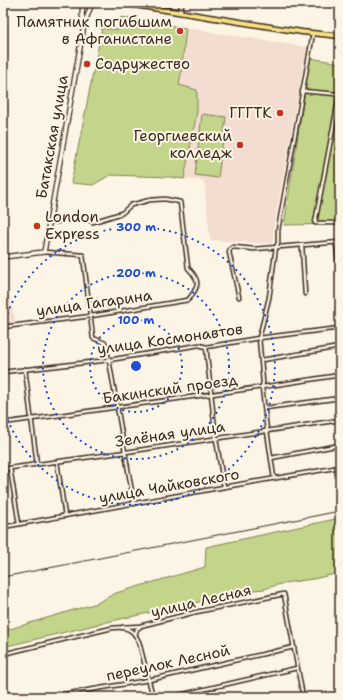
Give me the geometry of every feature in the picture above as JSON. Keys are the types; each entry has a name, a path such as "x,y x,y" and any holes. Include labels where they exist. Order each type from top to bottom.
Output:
{"main road":[{"name":"Батакская улица","path":"83,3 82,14 84,25"},
{"name":"Батакская улица","path":"44,252 84,25 92,3"},
{"path":"122,3 340,36"},
{"path":"180,12 182,3"},
{"path":"3,257 44,252"}],"street":[{"path":"274,478 266,431 259,338 269,298 276,247 278,243 278,230 313,33"},
{"path":"302,91 337,94 340,92 315,223 336,223 340,220"},
{"name":"улица Гагарина","path":"3,327 91,316 188,300 197,286 193,273 188,268 180,202 165,199 150,200 131,205 122,213 93,222 84,218 65,219 57,222 50,221"},
{"path":"239,297 229,252 233,247 254,249 340,242"},
{"path":"336,243 340,279"},
{"path":"302,246 305,294"},
{"path":"44,252 83,255 93,338 105,343 126,452 134,504"},
{"name":"улица Космонавтов","path":"3,372 109,360 199,346 206,347 259,338 340,329"},
{"path":"206,347 216,438 224,487"},
{"path":"261,360 340,347"},
{"path":"26,369 37,464"},
{"name":"Бакинский проезд","path":"3,423 340,375"},
{"path":"265,408 340,398"},
{"name":"Зелёная улица","path":"3,469 340,420"},
{"path":"271,458 340,445"},
{"path":"57,462 65,516"},
{"name":"улица Чайковского","path":"3,527 340,467"},
{"path":"10,468 19,524"},
{"name":"улица Лесная","path":"3,654 112,628 140,626 196,612 284,594 294,647"},
{"path":"134,635 140,626"},
{"path":"122,627 131,632 138,642 153,697"},
{"path":"294,647 302,697"},
{"name":"переулок Лесной","path":"47,697 149,680 294,647"},
{"path":"171,697 297,668"}],"shaded area":[{"name":"Георгиевский колледж","path":"186,28 307,47 272,244 210,240 204,181 184,179 197,112 175,104 181,74"},
{"path":"3,272 6,282 16,324 3,325"}],"green space":[{"path":"121,17 186,28 179,85 197,90 197,112 184,179 170,177 110,175 93,185 71,183 102,28 119,30"},
{"path":"310,58 340,63 340,224 284,225"},
{"path":"202,114 226,117 218,178 195,175"},
{"path":"340,518 340,573 284,583 264,589 107,622 3,647 3,631 97,603 116,593 205,567 206,547"}],"railway":[{"path":"3,577 340,511"}],"place":[{"name":"Памятник погибшим в Афганистане","path":"180,31"},
{"name":"Содружество","path":"87,64"},
{"name":"ГГГТК","path":"280,113"},
{"name":"Георгиевский колледж","path":"240,145"},
{"name":"London Express","path":"37,226"}]}
